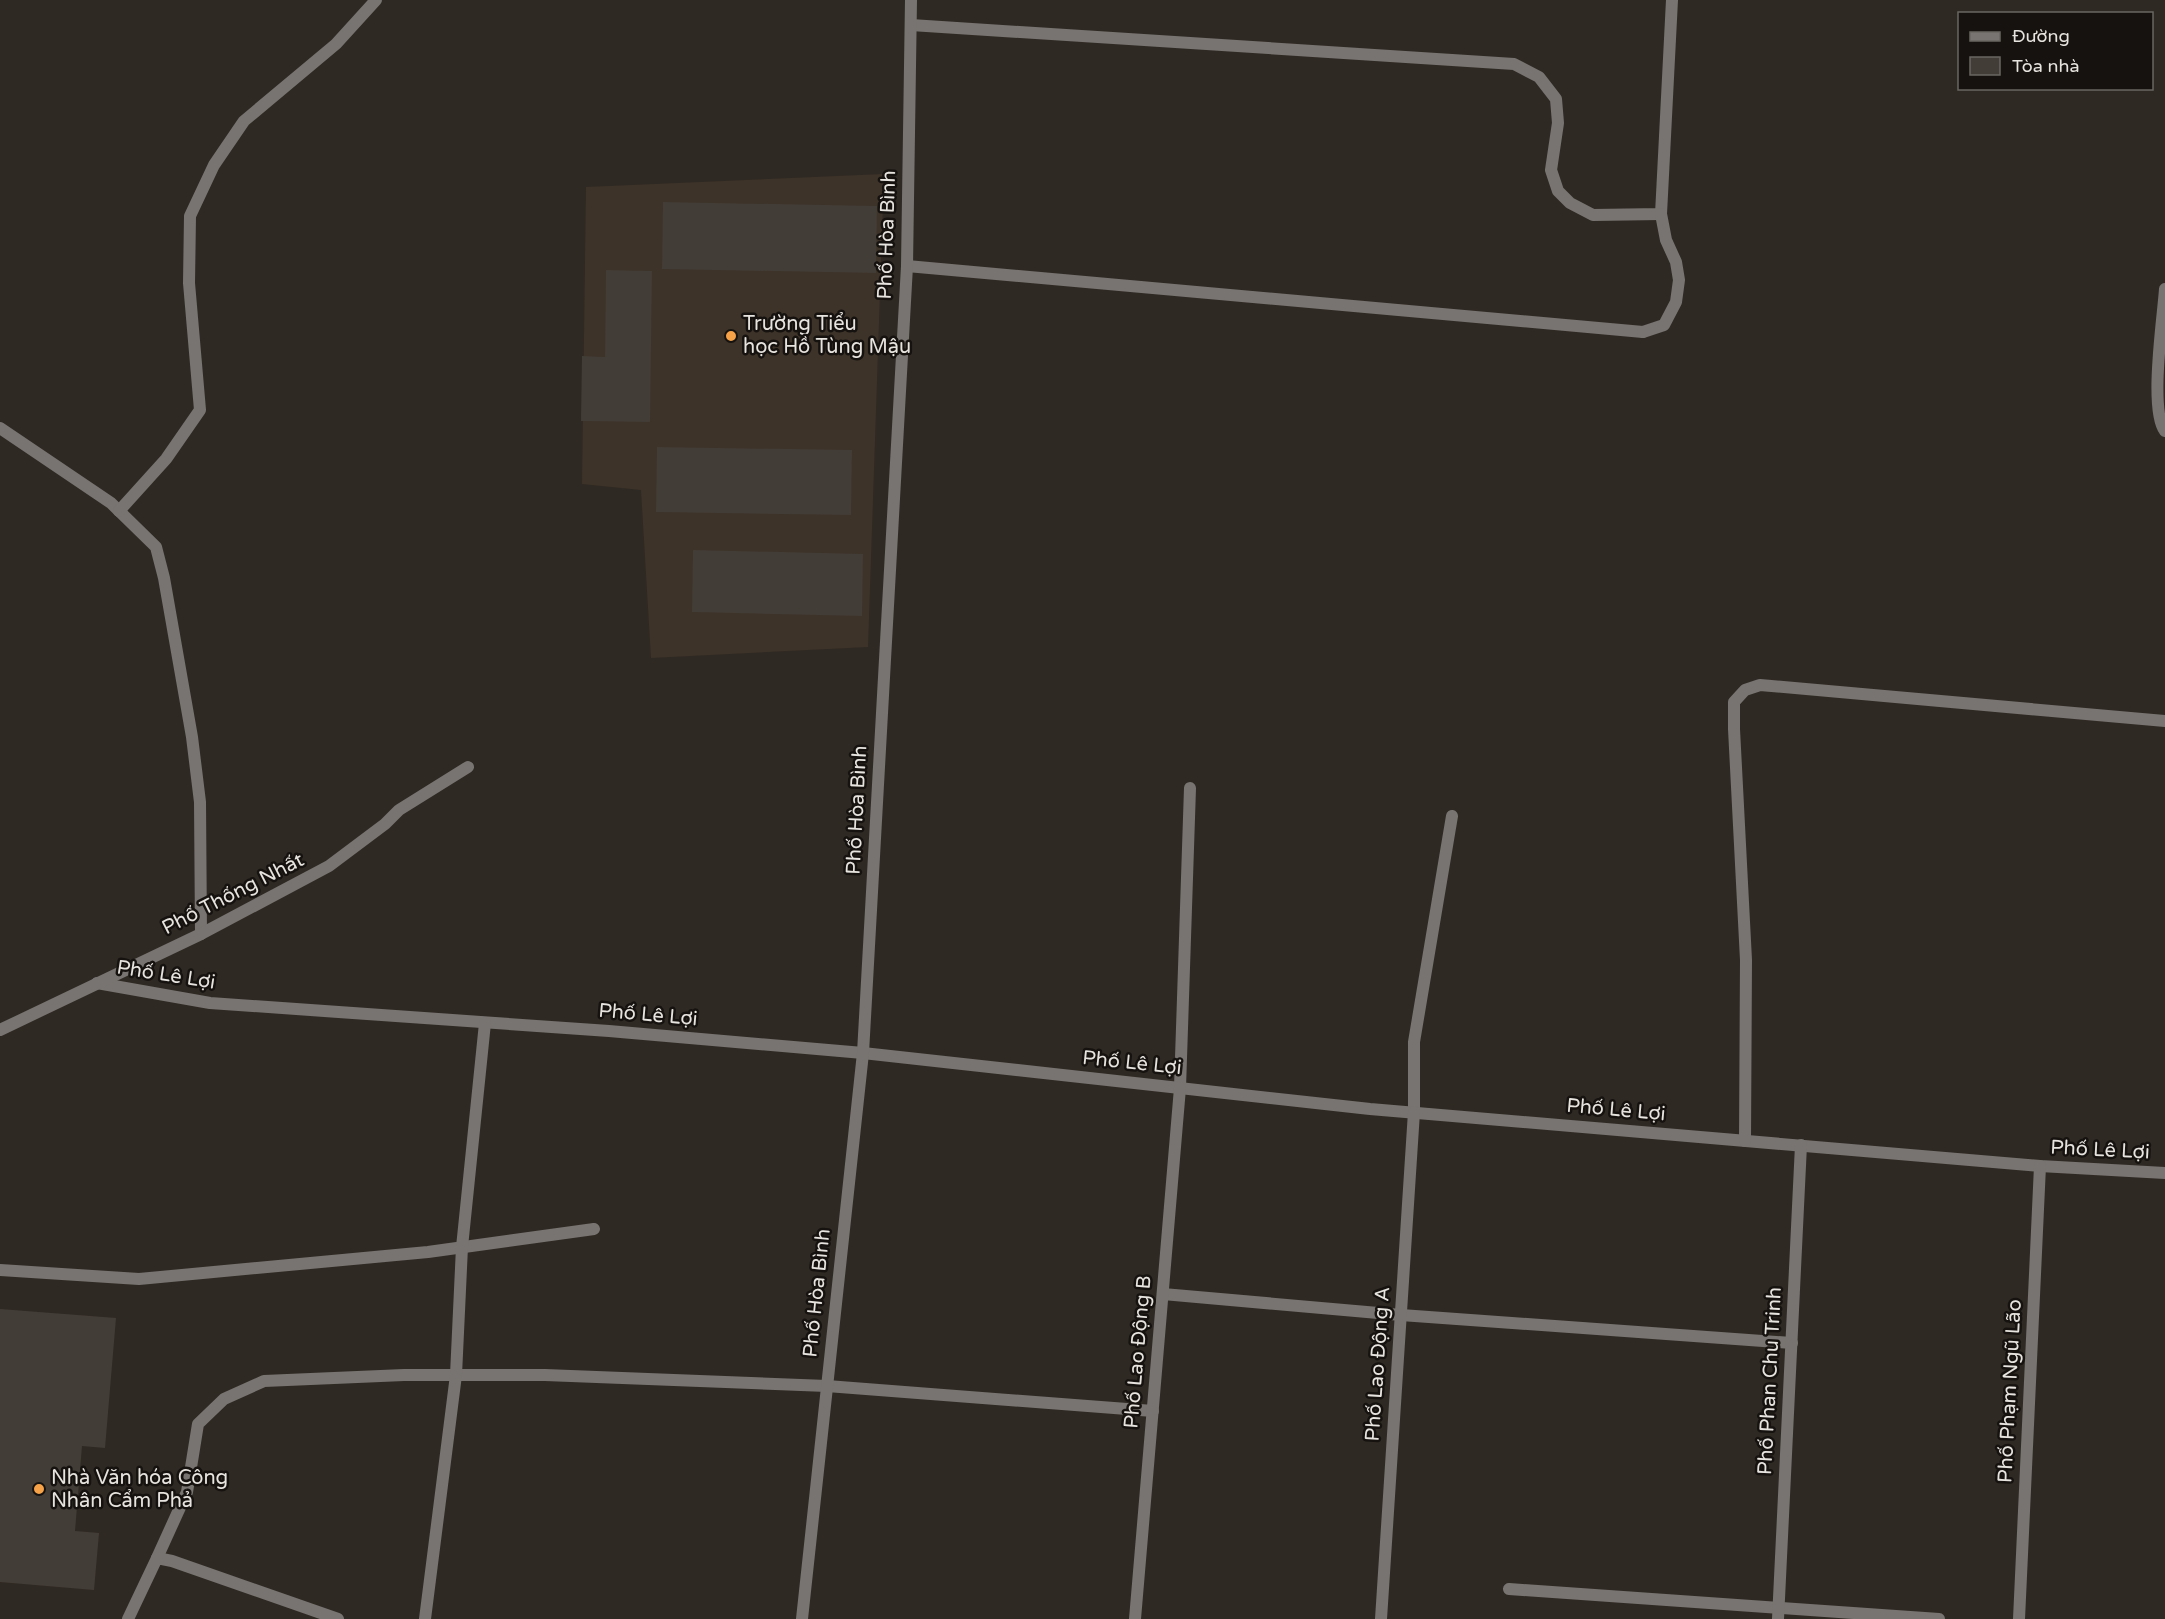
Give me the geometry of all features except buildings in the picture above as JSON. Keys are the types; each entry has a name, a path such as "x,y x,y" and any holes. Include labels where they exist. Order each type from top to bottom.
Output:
{"street":[{"path":"119,511 165,459 200,410 189,283 190,216 214,165 244,121 336,44 376,0"},
{"name":"Phố Hòa Bình","path":"802,1619 862,1053 907,266 911,0"},
{"path":"907,266 1643,332 1664,325 1676,302 1679,280 1676,262 1666,240 1661,214 1672,0"},
{"path":"911,25 1514,64 1539,77 1556,99 1558,123 1551,170 1558,191 1570,203 1593,215 1661,214"},
{"path":"2165,289 2157,397 2162,427 2165,431"},
{"path":"0,428 111,503 156,547 164,578 192,737 200,802 201,934"},
{"path":"1745,1141 1746,960 1734,702 1745,690 1760,685 2165,721"},
{"name":"Phố Thống Nhất","path":"0,1030 201,934 329,866 385,824 399,810 468,767"},
{"name":"Phố Lao Động B","path":"1135,1619 1180,1088 1190,788"},
{"name":"Phố Lao Động A","path":"1381,1619 1413,1112 1414,1042 1452,816"},
{"name":"Phố Lê Lợi","path":"97,983 210,1003 862,1053 1413,1112 2040,1166 2165,1173"},
{"path":"425,1619 456,1375 462,1247 485,1023"},
{"name":"Phố Phan Chu Trinh","path":"1778,1613 1801,1145"},
{"name":"Phố Phạm Ngũ Lão","path":"2019,1619 2040,1166"},
{"path":"0,1270 139,1279 462,1247 594,1229"},
{"path":"1163,1294 1401,1315 1792,1343"},
{"path":"128,1619 187,1492 198,1424 224,1399 264,1382 404,1375 545,1375 826,1386 1153,1411"},
{"path":"157,1558 171,1560 338,1619"},
{"path":"1509,1589 1778,1613 1939,1619"}],"shaded area":[{"name":"Trường Tiểu học Hồ Tùng Mậu","path":"884,174 868,647 651,658 641,490 582,484 586,187"}],"place":[{"name":"Trường Tiểu học Hồ Tùng Mậu","path":"731,336"},
{"name":"Nhà Văn hóa Công Nhân Cẩm Phả","path":"39,1489"}]}
